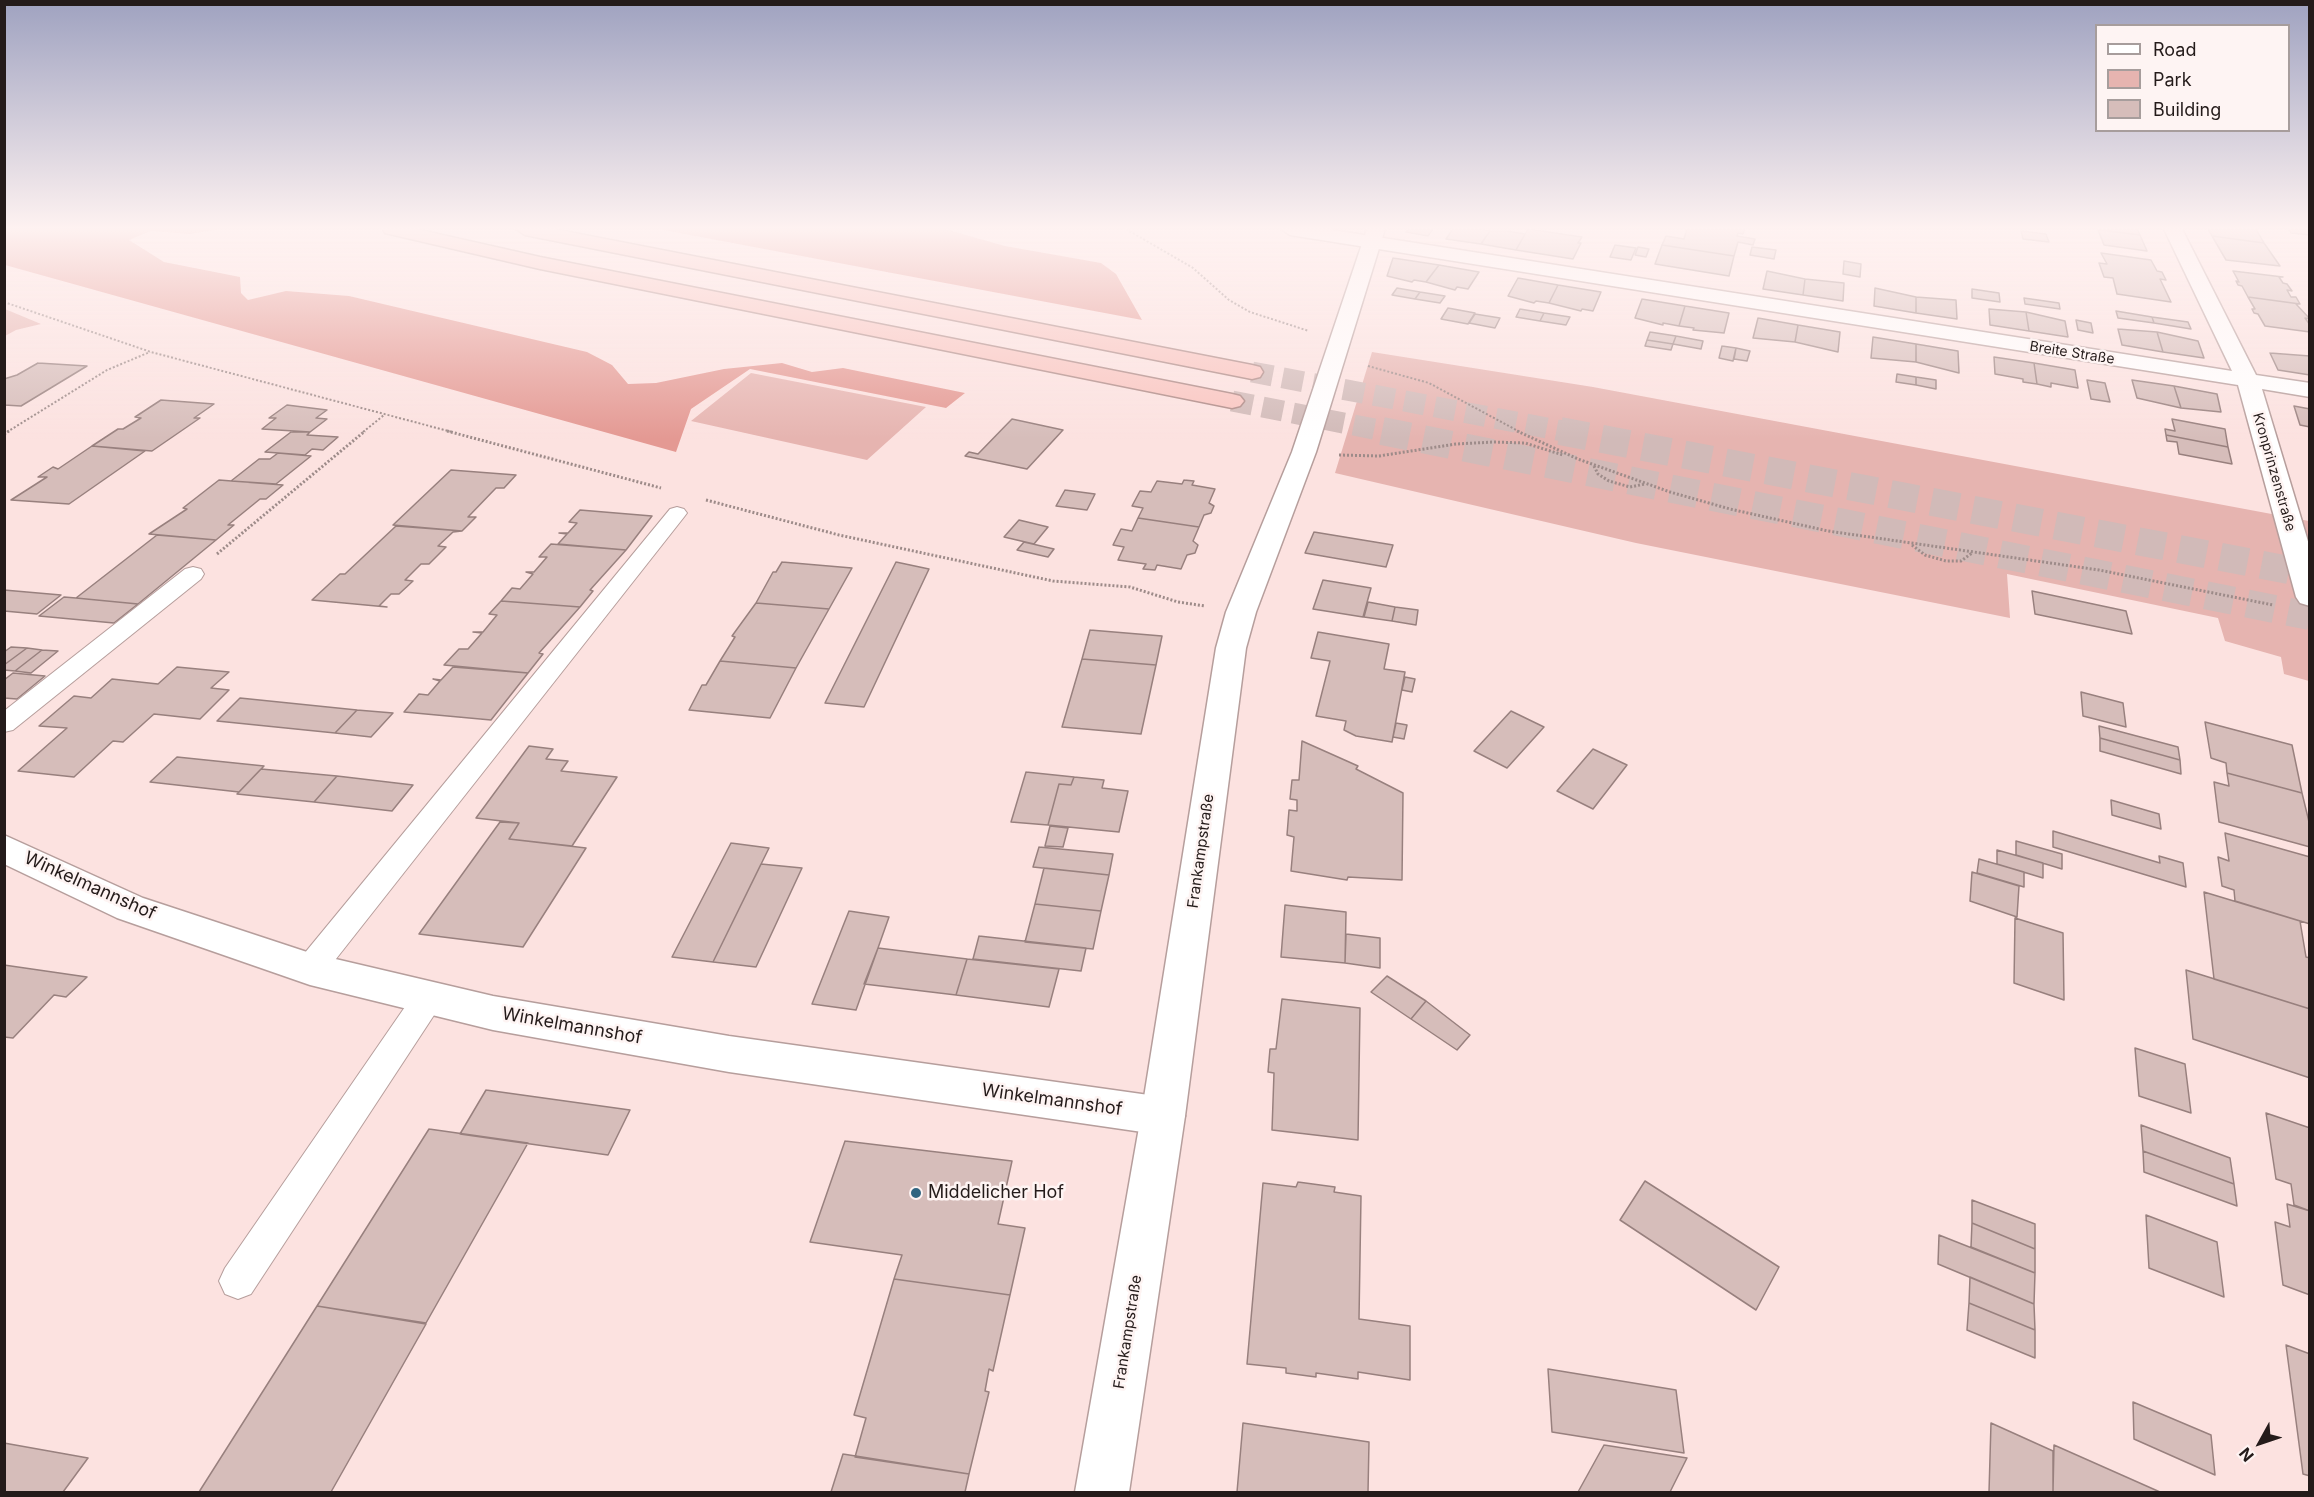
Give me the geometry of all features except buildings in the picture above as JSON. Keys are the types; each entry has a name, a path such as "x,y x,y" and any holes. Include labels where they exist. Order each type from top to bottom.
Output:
{"highway":[{"path":"721,299 1232,401"},
{"path":"880,299 1252,372"}],"street":[{"name":"Frankampstraße","path":"1102,1492 1162,1116 1231,648 1241,612 1304,452 1354,299"},
{"name":"Breite Straße","path":"1753,299 2310,390"},
{"name":"Kronprinzenstraße","path":"2207,299 2248,381 2310,597"},
{"name":"Winkelmannshof","path":"4,848 130,908 310,969 493,1013 729,1054 1162,1116"}],"lane":[{"path":"310,969 673,502"},
{"path":"4,724 193,574"},
{"path":"238,1281 429,997"}],"path":[{"path":"1228,299 1250,312 1368,366 1429,383 1523,434 1594,466 1730,509 1828,531 2099,570 2277,606"},
{"path":"4,302 151,352 384,415 673,502"},
{"path":"4,434 107,370 151,352"},
{"path":"193,574 384,415"},
{"path":"1304,452 1379,456 1456,444 1494,442 1525,443 1578,459"},
{"path":"1594,466 1598,474 1615,483 1630,487 1647,484"},
{"path":"703,499 839,535 1053,581 1130,587 1178,602 1241,612"},
{"path":"1911,544 1925,555 1946,561 1961,561 1972,553"}],"green space":[{"path":"5,309 41,324 16,330 5,336"},
{"path":"1372,352 1593,387 2309,521 2309,681 2284,674 2281,657 2225,641 2218,618 2007,574 2010,618 1636,543 1335,473"},
{"path":"751,373 926,407 867,460 691,421"}],"shaded area":[{"path":"126,299 361,299 587,352 612,365 628,384 656,383 724,369 782,363 812,372 843,368 965,393 946,408 750,369 691,409 676,452"},
{"path":"1030,299 1130,299 1142,320"}],"tunnel":[{"path":"1252,372 1568,432"},
{"path":"1232,401 1389,432"},
{"path":"1382,431 2310,616"},
{"path":"1560,431 2310,574"}],"place":[{"name":"Middelicher Hof","path":"916,1193"}]}
